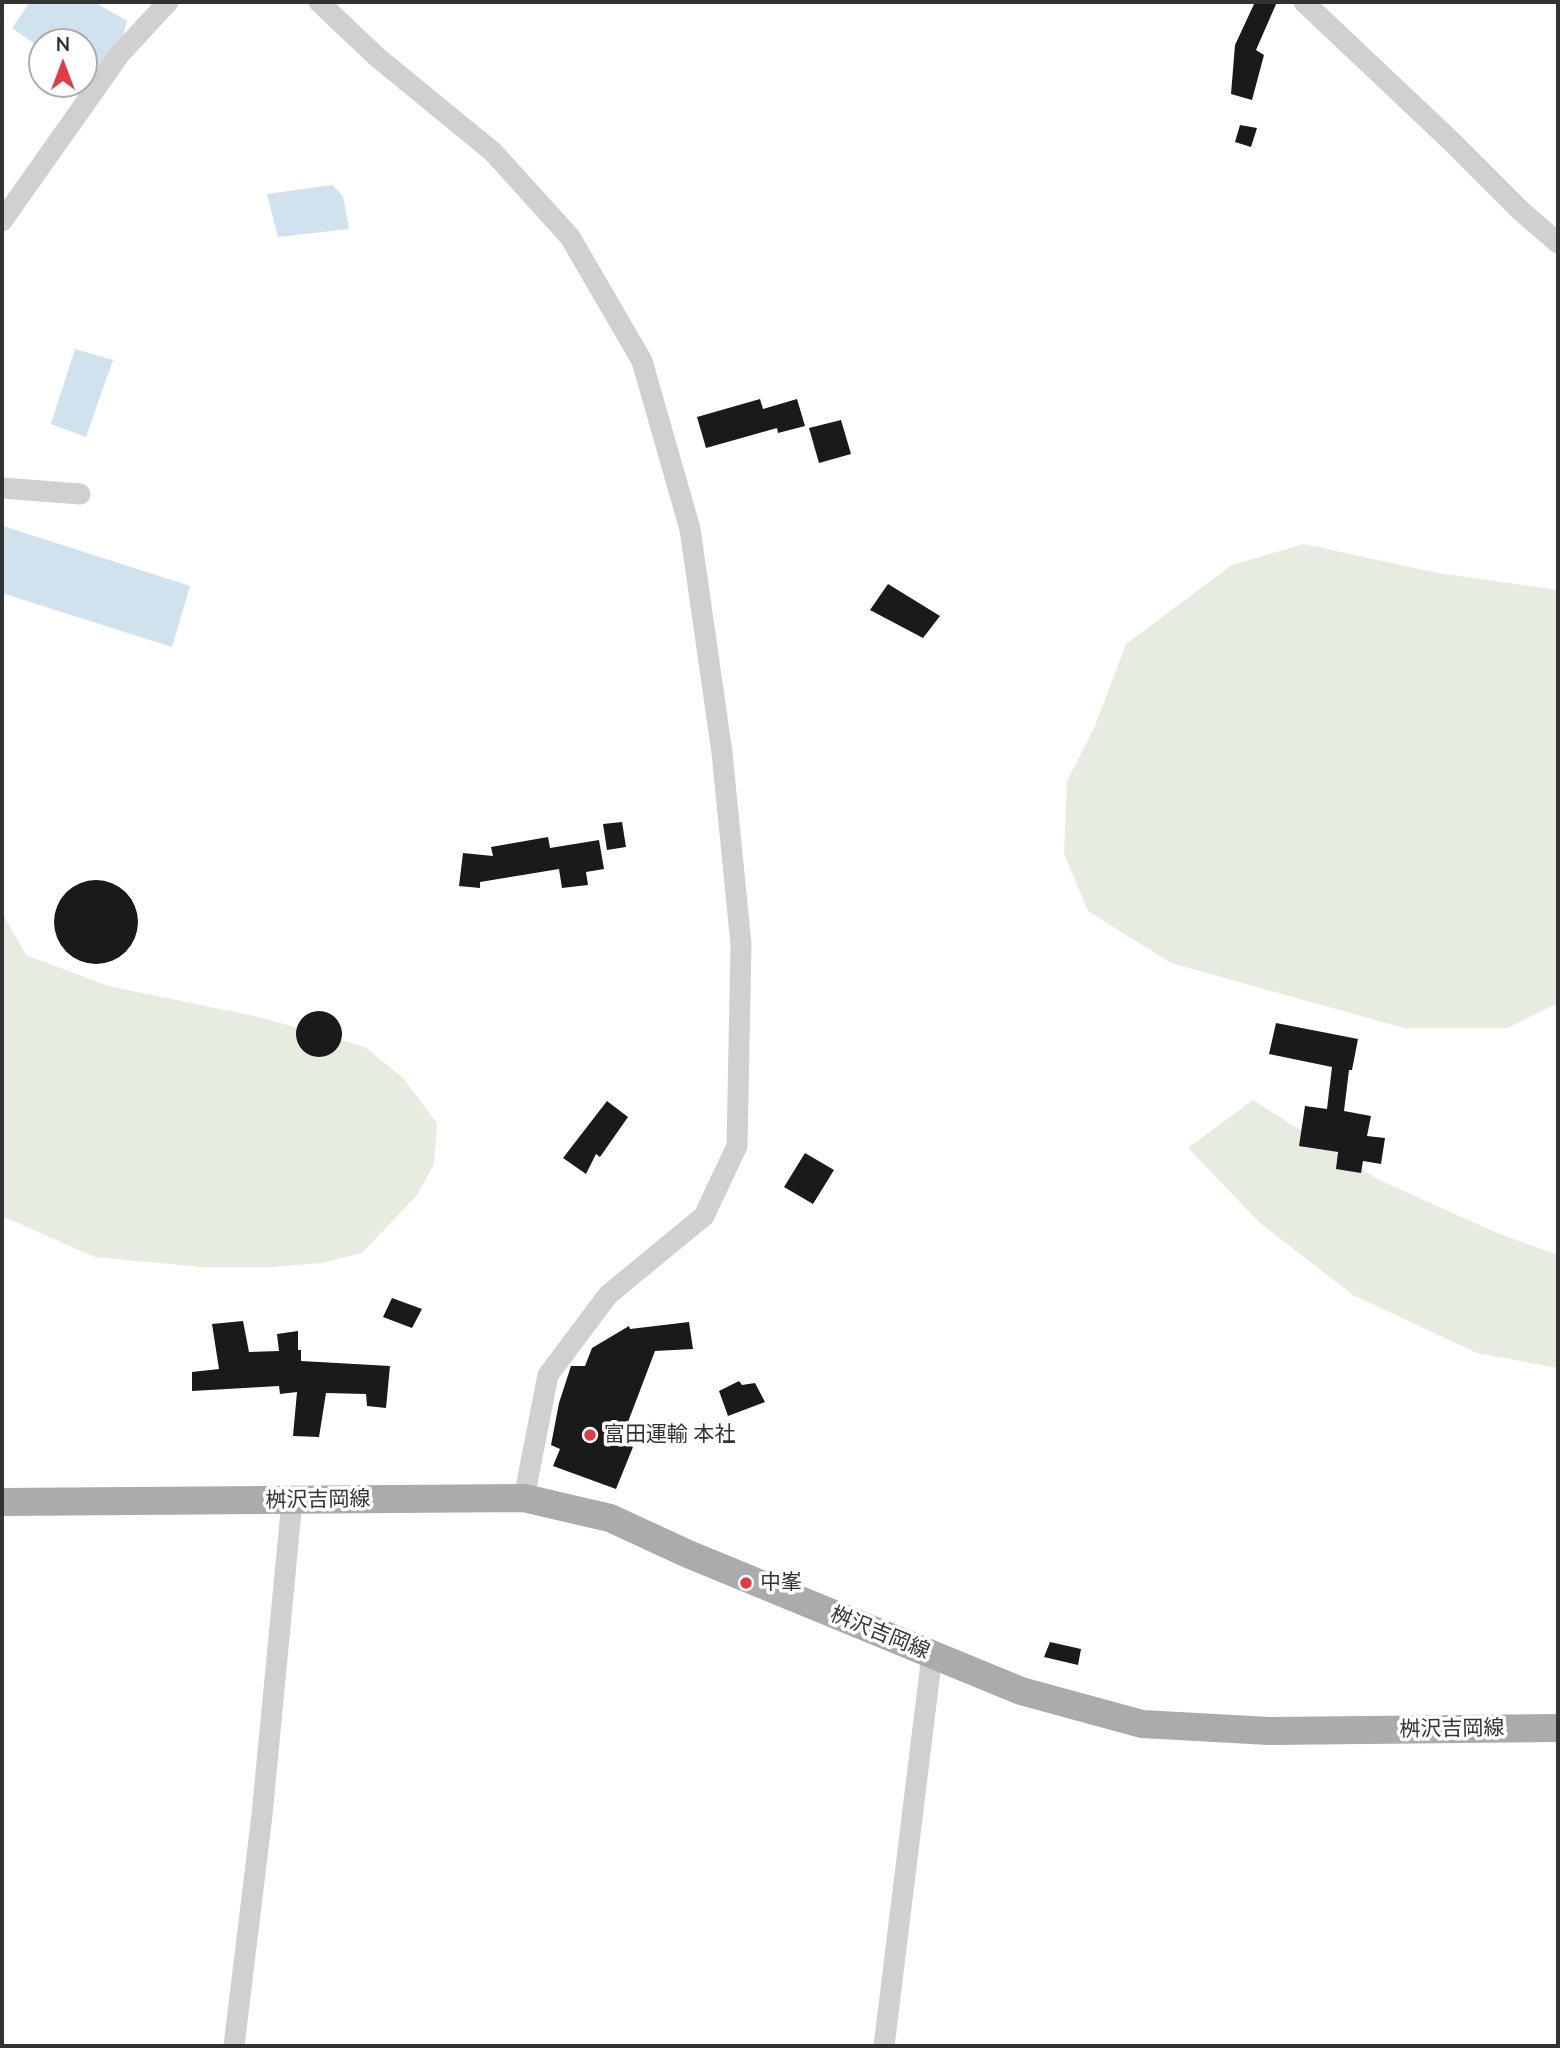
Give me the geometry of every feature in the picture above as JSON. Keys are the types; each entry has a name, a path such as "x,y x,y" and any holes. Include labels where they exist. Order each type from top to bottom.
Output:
{"main road":[{"name":"桝沢吉岡線","path":"2,1502 524,1498 610,1518 688,1554 1021,1691 1142,1724 1269,1731 1558,1728"}],"street":[{"path":"2,221 120,54 168,2"},
{"path":"319,2 377,57 493,152 562,228 570,237 642,361 690,529 722,753 741,944 737,1146 704,1216 608,1295 548,1375 524,1498"},
{"path":"1304,2 1521,211 1558,243"},
{"path":"2,488 79,494"},
{"path":"234,2046 262,1815 292,1501"},
{"path":"884,2046 932,1655"}],"shaded area":[{"path":"1304,544 1438,573 1558,590 1558,1003 1507,1028 1404,1028 1171,963 1088,911 1064,853 1067,781 1095,726 1126,644 1232,565"},
{"path":"2,905 5,918 26,955 108,986 259,1017 365,1047 403,1078 437,1123 434,1164 417,1195 362,1253 321,1263 273,1267 201,1267 95,1257 2,1216"},
{"path":"1253,1100 1377,1179 1497,1233 1558,1255 1558,1368 1477,1353 1353,1295 1260,1223 1188,1148"}],"water":[{"path":"30,2 94,2 127,21 101,91 98,89 98,28 28,28 28,39 12,28"},
{"path":"332,185 343,196 349,229 278,237 267,194"},
{"path":"75,349 113,360 86,437 51,424"},
{"path":"3,526 190,586 172,647 2,593"}],"building":[{"path":"1255,2 1277,2 1256,50 1264,55 1252,100 1231,94 1235,45"},
{"path":"1240,125 1257,128 1251,147 1235,142"},
{"path":"760,399 763,409 797,399 805,426 778,433 777,428 706,448 697,417"},
{"path":"841,420 851,454 819,463 809,428"},
{"path":"888,584 940,616 923,638 870,610"},
{"path":"622,822 626,847 607,850 603,824"},
{"path":"548,837 550,848 599,840 604,869 586,872 588,885 562,888 559,869 480,882 480,888 459,886 463,853 493,856 491,847"},
{"path":"96,880 112,883 126,892 135,906 138,922 135,938 126,952 112,961 96,964 80,961 66,952 57,938 54,922 57,906 66,892 80,883"},
{"path":"319,1011 336,1017 342,1034 336,1051 319,1057 302,1051 296,1034 302,1017"},
{"path":"1276,1023 1358,1039 1352,1070 1349,1070 1344,1111 1371,1116 1367,1136 1385,1138 1381,1164 1363,1161 1361,1173 1336,1169 1338,1152 1299,1146 1305,1106 1327,1109 1332,1067 1269,1054"},
{"path":"607,1101 628,1117 600,1157 596,1154 586,1174 563,1158"},
{"path":"805,1153 834,1170 813,1204 784,1187"},
{"path":"392,1298 422,1309 412,1328 383,1317"},
{"path":"243,1321 249,1352 279,1351 277,1334 298,1331 301,1361 390,1366 386,1408 367,1406 366,1394 326,1393 319,1437 293,1436 297,1392 280,1394 279,1386 192,1391 192,1372 219,1369 212,1324"},
{"path":"689,1322 693,1349 655,1351 620,1443 633,1447 616,1489 553,1466 560,1449 551,1445 559,1403 571,1366 585,1366 592,1348 629,1326 630,1329"},
{"path":"739,1381 742,1385 755,1383 765,1402 728,1416 719,1391"},
{"path":"1050,1642 1081,1649 1078,1665 1044,1657"}],"place":[{"name":"富田運輸 本社","path":"590,1435"},
{"name":"中峯","path":"746,1583"}]}
